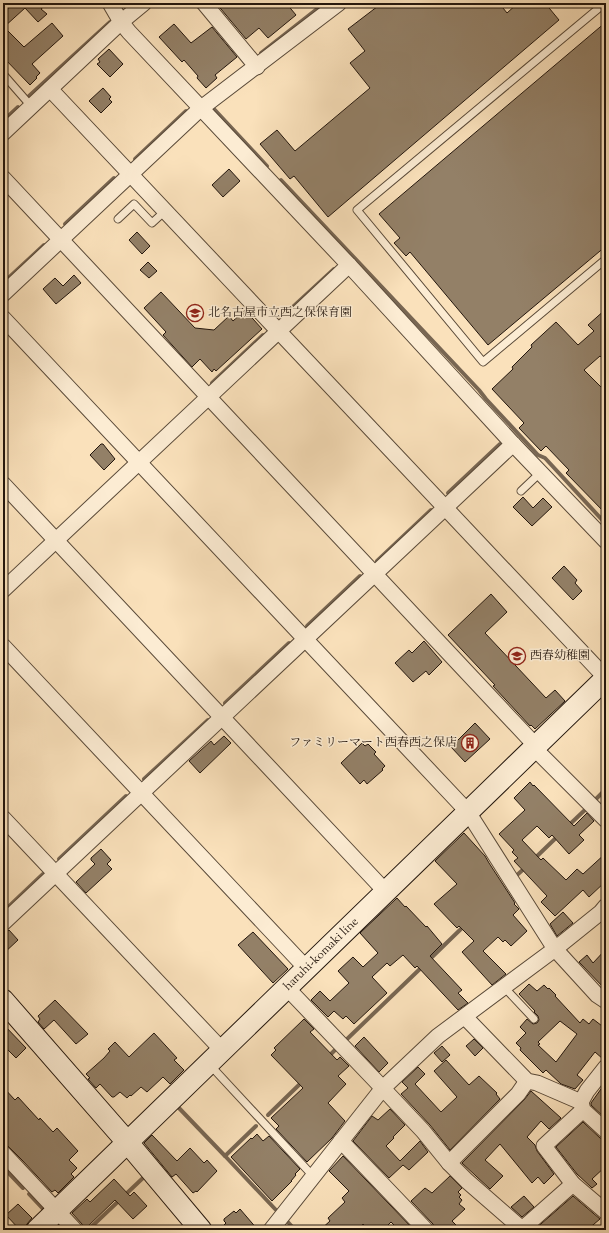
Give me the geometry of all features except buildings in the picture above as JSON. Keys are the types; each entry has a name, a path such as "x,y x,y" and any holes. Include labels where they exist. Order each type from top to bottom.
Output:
{"main road":[{"name":"haruhi-komaki line","path":"37,1230 606,678"},
{"path":"3,1000 128,1143 201,1230"}],"street":[{"path":"110,3 121,22 129,32 200,109 349,265 513,444 606,541"},
{"path":"3,133 121,22 144,3"},
{"path":"204,3 257,67"},
{"path":"3,294 200,109 257,67 337,4"},
{"path":"50,89 606,678"},
{"path":"3,178 375,574 535,747 606,820"},
{"path":"3,590 349,265"},
{"path":"3,318 468,812 555,949 597,995 606,1001"},
{"path":"3,923 513,444"},
{"path":"3,484 386,892"},
{"path":"3,646 307,969"},
{"path":"3,818 56,874 216,1057"},
{"path":"271,1230 383,1088 438,1036 555,949 601,912 606,906"},
{"path":"287,988 423,1131 449,1163 467,1181 522,1229 573,1184"},
{"path":"465,1017 527,1081 537,1083 582,1106 606,1131"},
{"path":"606,1067 587,1091 582,1106 544,1146 573,1184 606,1212"},
{"path":"449,1163 518,1094 527,1081"},
{"path":"341,1141 426,1230"},
{"path":"3,1153 74,1230"}],"lane":[{"path":"605,3 357,210 483,362 606,259"},
{"path":"3,74 31,106"},
{"path":"118,219 134,204 152,223 165,211"},
{"path":"521,491 540,472"},
{"path":"504,987 534,1019"},
{"path":"216,1057 313,1176"}],"waterway":[{"path":"261,53 322,5"},
{"path":"29,96 110,22"},
{"path":"3,121 18,107"},
{"path":"214,109 267,166"},
{"path":"135,159 186,111"},
{"path":"65,224 114,178"},
{"path":"281,180 479,390 538,455 545,458 606,524"},
{"path":"3,283 44,245"},
{"path":"283,316 334,269"},
{"path":"212,383 263,335"},
{"path":"448,493 500,444"},
{"path":"377,561 431,510"},
{"path":"307,626 360,576"},
{"path":"225,703 289,643"},
{"path":"144,779 208,720"},
{"path":"596,799 606,789"},
{"path":"59,859 126,796"},
{"path":"568,826 587,808"},
{"path":"533,860 559,835"},
{"path":"517,875 526,867"},
{"path":"3,912 43,874"},
{"path":"429,960 464,926"},
{"path":"345,1041 423,966"},
{"path":"328,1057 337,1048"},
{"path":"268,1115 303,1081"},
{"path":"178,1107 225,1156 256,1126"},
{"path":"225,1156 276,1210"},
{"path":"3,1167 23,1188"},
{"path":"88,1230 144,1177"},
{"path":"29,1194 45,1211"},
{"path":"287,1221 295,1230"},
{"path":"58,1225 63,1230"}],"place":[{"name":"北名古屋市立西之保保育園","path":"195,313"},
{"name":"西春幼稚園","path":"517,656"},
{"name":"ファミリーマート西春西之保店","path":"470,743"}]}
